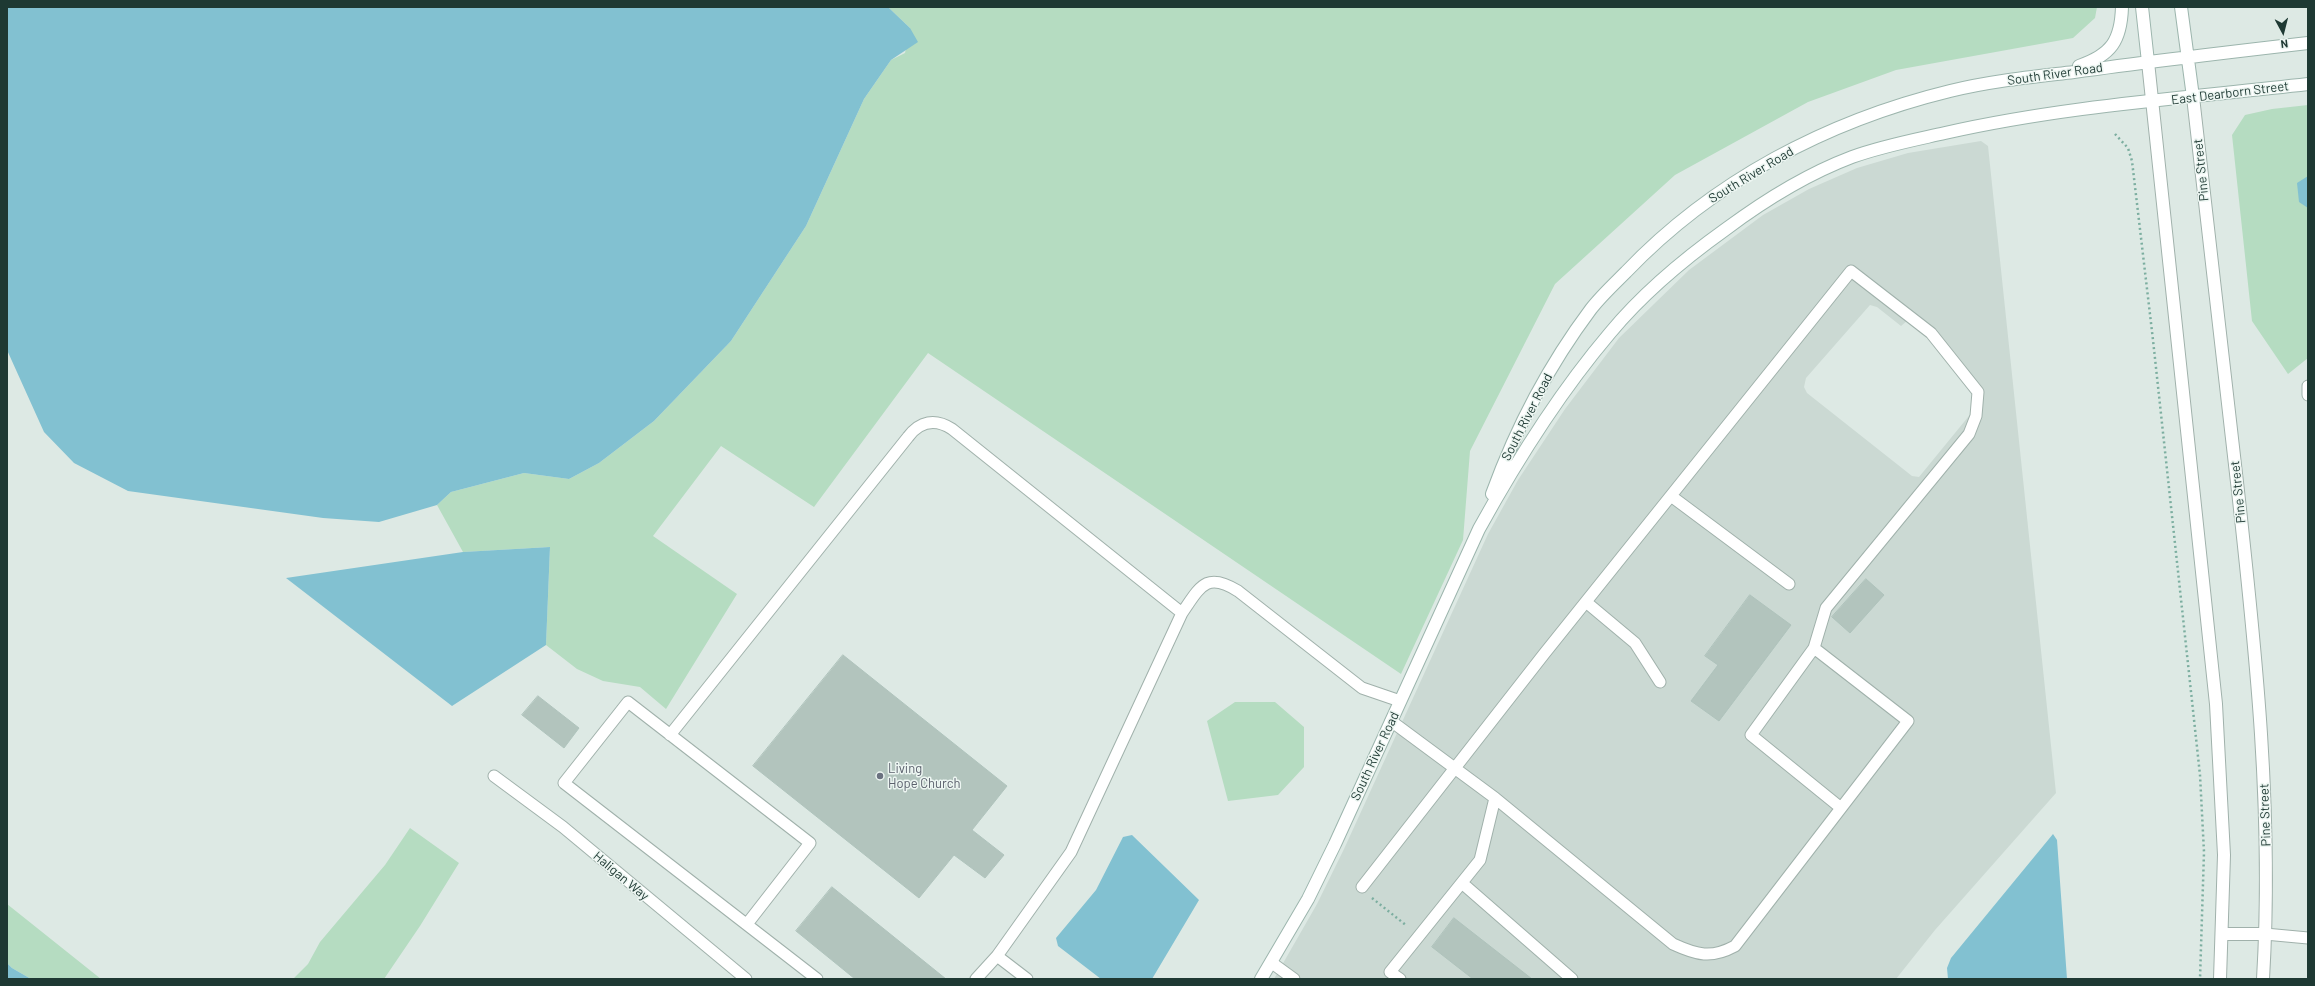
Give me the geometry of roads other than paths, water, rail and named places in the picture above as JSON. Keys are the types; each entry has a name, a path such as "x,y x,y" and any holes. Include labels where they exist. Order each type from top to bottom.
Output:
{"main road":[{"path":"2059,73 2092,61 2106,53 2116,41 2121,23 2122,7"},
{"path":"2142,7 2216,704 2224,855 2220,979"},
{"name":"Pine Street","path":"2181,7 2193,97 2256,658 2265,798 2267,872 2263,979"},
{"path":"2188,56 2308,44"},
{"name":"South River Road","path":"1479,529 1504,460 1540,386 1592,307 1644,253 1676,224 1751,172 1822,133 1859,118 1951,90 2059,73 2188,56"},
{"name":"East Dearborn Street","path":"2152,102 2308,84"},
{"name":"South River Road","path":"1261,979 1272,963 1308,899 1479,529 1509,474 1553,408 1611,331 1683,261 1758,205 1804,179 1853,157 1919,139 1994,122 2152,102"},
{"path":"2222,934 2265,934"}],"lane":[{"path":"1365,891 1455,768 1851,271 1931,333 1978,392 1976,416 1970,434 1826,608 1814,648 1751,734 1841,808"},
{"path":"2308,386 2308,395"},
{"path":"670,735 908,437 917,427 928,422 940,423 952,429 1182,613"},
{"path":"1671,496 1789,584"},
{"path":"976,979 997,956 1071,852 1182,613 1199,590 1210,582 1219,581 1238,591 1362,688 1400,702"},
{"path":"1586,602 1635,643 1660,682"},
{"path":"1391,721 1495,798 1673,944 1696,954 1722,954 1735,946 1908,721 1814,648"},
{"path":"747,924 810,843 628,702 564,784 747,924 816,979"},
{"name":"Haligan Way","path":"494,776 563,827 746,979"},
{"path":"1400,979 1390,972 1480,860 1495,798"},
{"path":"1462,883 1572,979"},
{"path":"2265,934 2308,938"},
{"path":"997,956 1027,979"},
{"path":"1272,963 1294,979"}],"water":[{"path":"7,7 888,7 910,28 918,42 891,60 864,99 806,226 731,341 654,421 599,463 569,479 524,473 451,492 437,505 379,522 323,518 128,491 74,463 44,432 7,350"},
{"path":"2308,176 2308,208 2299,202 2297,183"},
{"path":"550,547 546,645 452,706 286,578 463,552"},
{"path":"2053,834 2057,840 2067,979 1948,979 1947,968 1951,958"},
{"path":"1132,835 1199,900 1152,979 1101,979 1058,946 1056,938 1096,890 1123,837"},
{"path":"7,963 12,968 31,979 7,979"}],"place":[{"name":"Living Hope Church","path":"880,776"}]}
